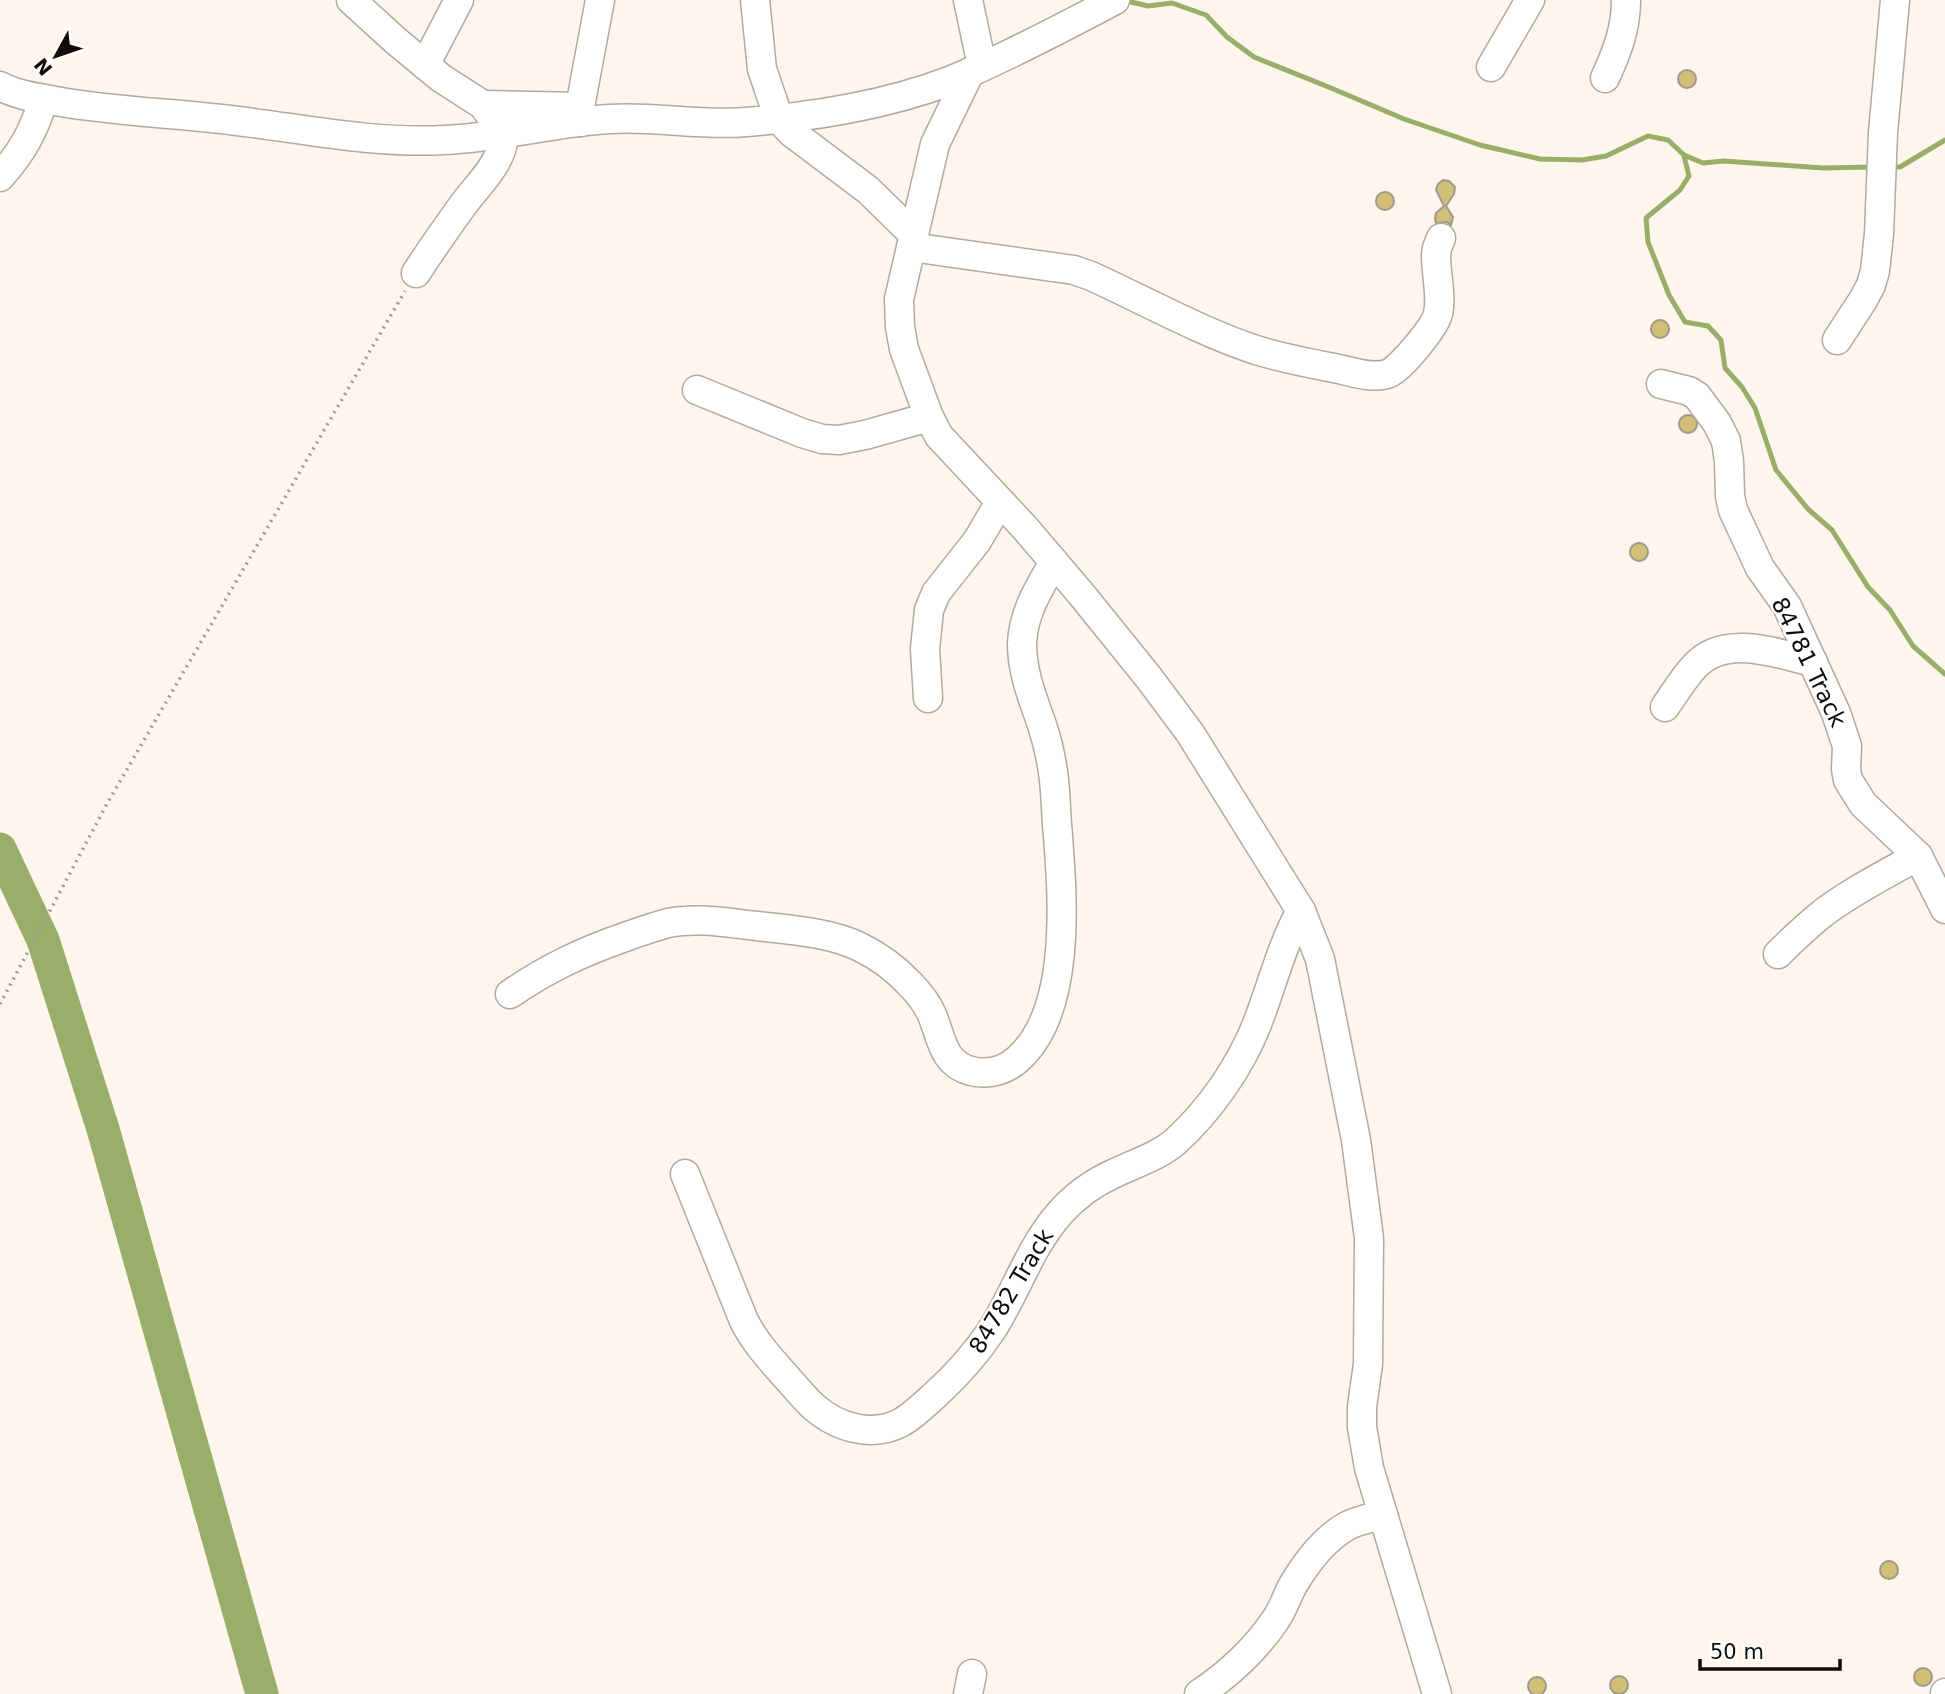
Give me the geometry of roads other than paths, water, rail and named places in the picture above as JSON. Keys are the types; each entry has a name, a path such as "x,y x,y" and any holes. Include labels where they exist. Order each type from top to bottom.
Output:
{"street":[{"path":"351,0 441,78 483,105 504,134 502,148 492,169 465,202 416,272"},
{"path":"425,65 459,0"},
{"path":"580,114 600,0"},
{"path":"755,0 762,69 779,119 791,132 868,190 912,241 1074,270 1101,280 1211,333 1257,350 1289,359 1381,375 1395,370 1433,326 1438,316 1436,256 1441,237"},
{"path":"968,0 976,69 934,144 899,299 904,349 929,417 939,436 1054,562 1149,678 1190,733 1301,911 1320,959 1361,1169 1368,1238 1370,1318 1362,1427 1369,1468 1437,1694"},
{"path":"483,105 699,124 779,119 896,97 976,69 1115,0"},
{"path":"1491,67 1530,0"},
{"path":"1605,78 1624,29 1626,0"},
{"path":"1837,340 1871,285 1876,264 1883,133 1895,0"},
{"path":"0,86 9,91 44,99 100,108 223,119 324,134 399,141 504,134 580,114"},
{"path":"0,177 34,128 44,99"},
{"name":"84781 Track","path":"1661,384 1689,391 1697,396 1717,423 1728,451 1733,510 1760,568 1787,606 1844,734 1848,780 1874,816 1918,856 1945,909"},
{"path":"696,390 822,439 839,440 864,435 929,417"},
{"path":"928,698 925,649 929,610 936,593 977,541 1000,502"},
{"path":"510,993 556,965 608,943 669,923 704,920 800,931 860,947 887,963 922,998 932,1013 941,1046 957,1065 971,1071 983,1072 997,1071 1011,1065 1035,1041 1044,1023 1057,975 1062,890 1054,780 1043,729 1024,668 1022,646 1034,597 1054,562"},
{"path":"1665,707 1695,665 1715,652 1729,648 1745,648 1813,662"},
{"path":"1777,954 1803,929 1838,902 1918,856"},
{"name":"84782 Track","path":"685,1174 744,1321 756,1342 813,1406 831,1419 849,1427 871,1430 902,1422 941,1389 973,1356 1003,1311 1037,1244 1060,1213 1093,1185 1160,1153 1176,1140 1210,1103 1247,1048 1286,942 1301,911"},
{"path":"1199,1694 1235,1666 1263,1637 1302,1572 1324,1544 1348,1526 1383,1515"}],"waterway":[{"path":"1123,0 1148,6 1172,3 1206,15 1227,37 1254,57 1404,119 1480,145 1540,159 1582,160 1606,156 1648,136 1668,140 1684,155 1703,163 1724,161 1823,168 1872,167"},
{"path":"1889,167 1900,167 1945,140"},
{"path":"1684,156 1689,176 1680,190 1646,218 1648,242 1669,295 1685,322 1708,326 1721,340 1725,368 1742,387 1755,408 1776,470 1808,509 1832,530 1868,587 1890,610 1913,646 1945,674"},
{"path":"0,849 43,940 103,1129 262,1694"}]}
